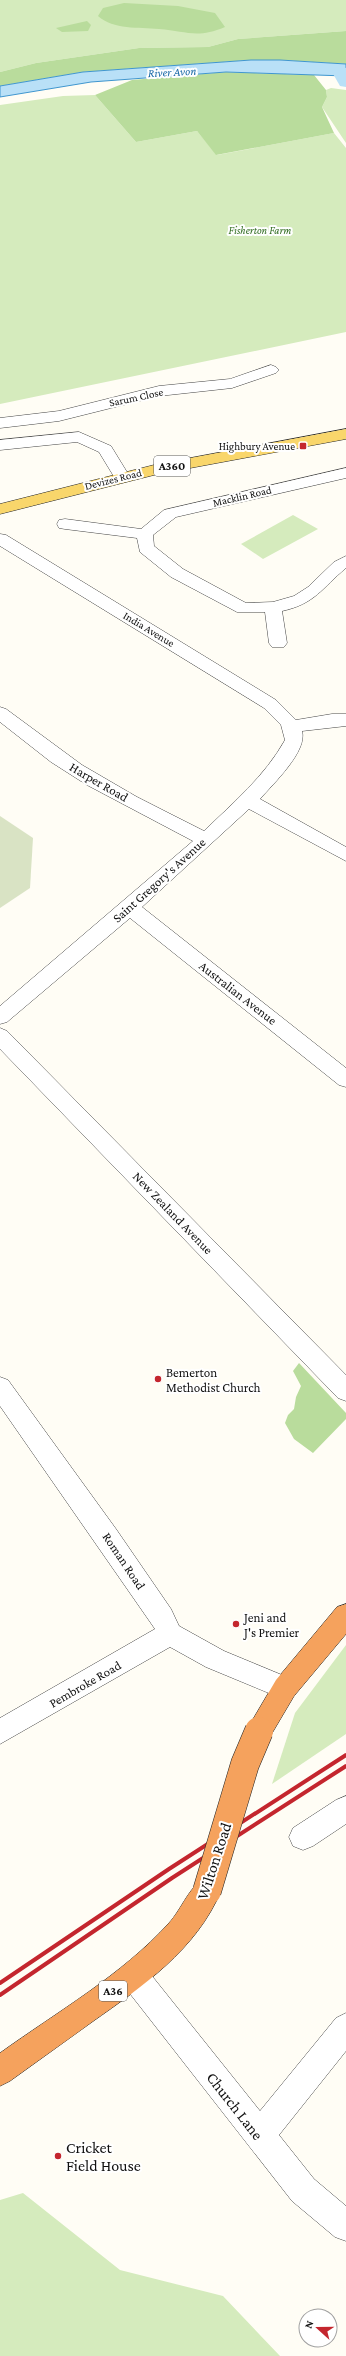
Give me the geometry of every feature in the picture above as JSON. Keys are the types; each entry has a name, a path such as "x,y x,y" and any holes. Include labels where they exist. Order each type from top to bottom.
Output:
{"highway":[{"name":"Wilton Road","path":"0,2071 134,1976 165,1950 195,1915 207,1891 245,1764 259,1731 285,1688 346,1615"}],"main road":[{"name":"Devizes Road","path":"0,509 122,477 236,453 346,434"}],"street":[{"name":"Sarum Close","path":"0,423 59,416 159,391 232,383 271,370"},
{"path":"0,445 79,437 105,449 122,477"},
{"name":"Macklin Road","path":"145,534 170,512 346,473"},
{"path":"65,524 145,534 146,548 177,573 243,608 273,607 289,604 305,598 326,575 346,561"},
{"name":"India Avenue","path":"0,539 270,704 282,714 291,727"},
{"path":"273,607 278,643"},
{"name":"Harper Road","path":"0,713 46,749 86,776 167,821 205,839"},
{"path":"291,727 346,720"},
{"name":"Saint Gregory's Avenue","path":"0,1017 130,908 248,800 291,752 294,739 291,727"},
{"path":"248,800 346,856"},
{"name":"Australian Avenue","path":"130,908 346,1079"},
{"name":"New Zealand Avenue","path":"0,1036 346,1391"},
{"name":"Roman Road","path":"0,1387 116,1549 162,1618 170,1634"},
{"path":"170,1634 215,1659 285,1688"},
{"name":"Pembroke Road","path":"0,1732 170,1634"},
{"path":"303,1837 346,1809"},
{"name":"Church Lane","path":"134,1976 303,2190 346,2226"},
{"path":"259,2136 346,2028"}],"green space":[{"path":"0,0 346,0 346,31 238,39 208,47 139,48 36,63 0,72"},
{"path":"124,3 178,6 215,13 225,27 207,33 192,33 119,26 111,24 98,16 103,8"},
{"path":"87,21 91,25 88,31 62,32 56,28"},
{"path":"346,31 346,64 280,60 251,60 83,72 0,86 0,72 36,63 139,48 208,47 238,39"},
{"path":"226,72 314,75 326,90 327,97 322,107 334,133 216,155 197,131 136,142 95,95 132,80"},
{"path":"331,88 346,90 346,143 322,107 327,97 326,90"},
{"name":"Fisherton Farm","path":"95,95 136,142 197,131 217,155 334,133 346,148 346,332 0,404 0,105 63,96"},
{"path":"293,515 318,529 263,559 241,544"},
{"path":"0,816 33,838 30,888 0,908"},
{"path":"299,1363 346,1413 346,1419 313,1453 294,1439 285,1423 288,1415 294,1409 296,1397 301,1386 293,1371"},
{"path":"346,1645 346,1734 272,1784 295,1713"},
{"path":"23,2193 120,2270 223,2296 280,2356 0,2356 0,2200"}],"water":[{"name":"River Avon","path":"251,60 280,60 346,64 346,76 226,72 91,82 0,97 0,86 83,72"}],"waterway":[{"path":"341,72 346,82"}],"railway":[{"path":"0,1983 169,1869 346,1755"},
{"path":"0,1995 172,1878 346,1766"}],"place":[{"name":"Highbury Avenue","path":"303,446"},
{"name":"Bemerton Methodist Church","path":"158,1379"},
{"name":"Jeni and J's Premier","path":"236,1624"},
{"name":"Cricket Field House","path":"58,2156"}]}
